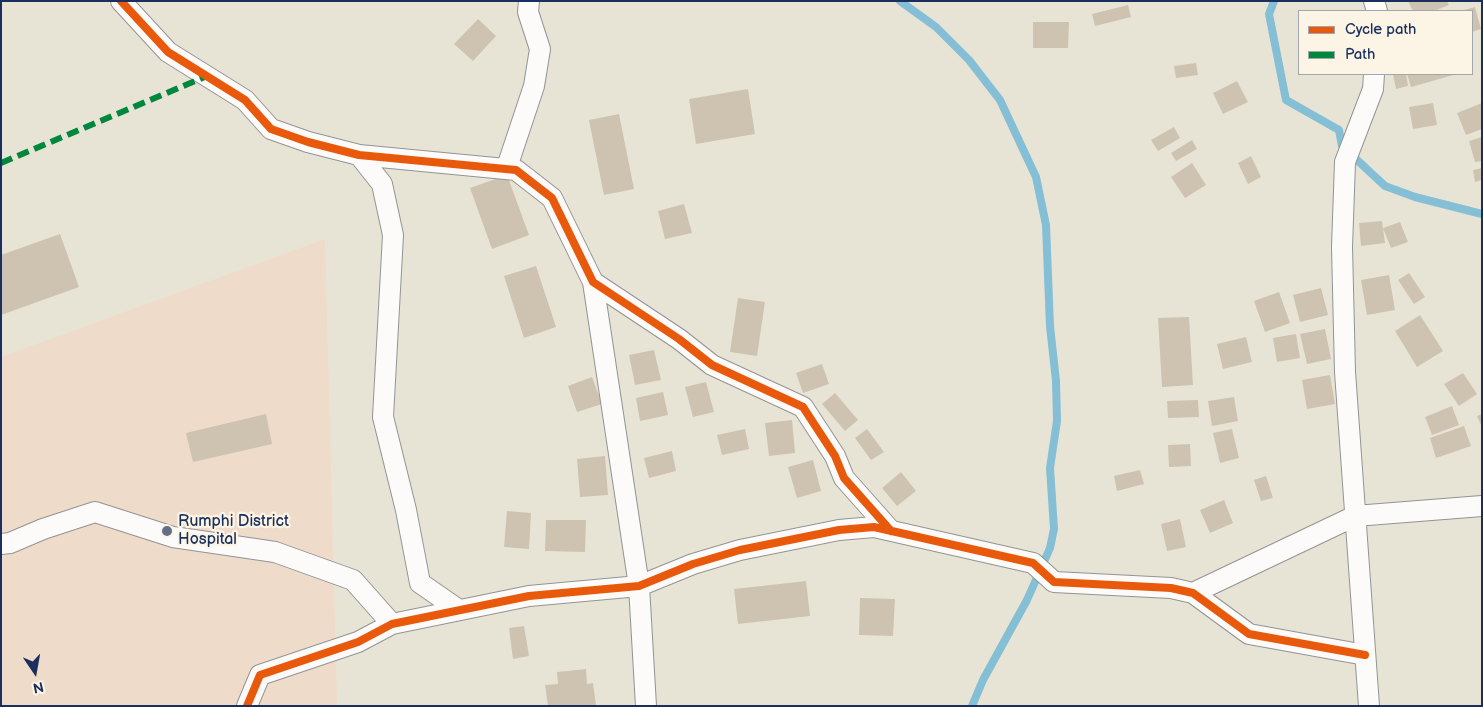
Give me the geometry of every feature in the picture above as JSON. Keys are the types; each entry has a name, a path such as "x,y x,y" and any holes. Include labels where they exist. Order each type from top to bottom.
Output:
{"street":[{"path":"121,1 168,52 245,100 271,129 308,142 359,156 506,167 516,170 552,198 593,282 639,586 646,706"},
{"path":"506,167 534,86 540,49 528,12 529,1"},
{"path":"1370,706 1364,655 1355,516 1344,334 1342,247 1345,162 1373,89 1374,75"},
{"path":"359,156 382,184 393,236 383,417 406,510 420,584 459,610"},
{"path":"593,282 679,339 712,365 803,407 836,456 844,478 891,531"},
{"path":"1193,593 1355,516 1482,506"},
{"path":"1,544 10,543 43,529 95,512 173,537 275,552 354,580 392,624"},
{"path":"247,706 260,675 358,642 392,624 529,596 639,586 693,564 790,538 839,530 874,528 1033,563 1054,582 1171,588 1193,593 1249,634 1364,655"}],"shaded area":[{"name":"Rumphi District Hospital","path":"325,239 337,706 1,706 1,357"}],"building":[{"path":"1408,1 1447,1 1449,5 1436,10 1412,10"},
{"path":"1128,5 1131,17 1095,26 1092,14"},
{"path":"1475,7 1481,29 1473,32 1473,10 1464,10"},
{"path":"478,19 496,36 473,61 454,44"},
{"path":"1033,22 1069,22 1068,48 1033,48"},
{"path":"1196,63 1198,75 1176,78 1174,66"},
{"path":"1393,75 1406,75 1408,86 1396,89"},
{"path":"1407,75 1453,75 1411,87"},
{"path":"1237,81 1248,102 1223,114 1213,93"},
{"path":"748,89 755,134 696,144 689,99"},
{"path":"1433,103 1437,125 1413,129 1409,107"},
{"path":"1482,103 1482,129 1466,135 1457,113"},
{"path":"619,114 634,189 604,195 589,120"},
{"path":"1174,127 1180,138 1158,151 1151,140"},
{"path":"1482,137 1482,161 1475,162 1469,141"},
{"path":"1192,140 1197,149 1176,161 1171,153"},
{"path":"1251,156 1261,177 1248,184 1238,163"},
{"path":"1192,163 1206,185 1185,198 1171,177"},
{"path":"1482,168 1482,180 1475,182 1473,170"},
{"path":"507,175 529,235 492,249 470,188"},
{"path":"684,204 692,233 665,239 658,211"},
{"path":"1382,221 1385,243 1361,246 1359,223"},
{"path":"1400,222 1408,242 1391,248 1383,228"},
{"path":"60,234 79,287 1,315 1,255"},
{"path":"536,266 556,327 524,338 504,276"},
{"path":"1409,273 1425,297 1414,304 1398,280"},
{"path":"1389,275 1395,310 1367,315 1361,280"},
{"path":"1321,288 1328,315 1300,322 1293,295"},
{"path":"1279,292 1290,323 1265,332 1254,301"},
{"path":"738,298 765,302 757,356 730,352"},
{"path":"1420,315 1443,351 1417,367 1395,331"},
{"path":"1189,317 1193,385 1162,387 1158,318"},
{"path":"1325,329 1331,359 1307,364 1300,334"},
{"path":"1296,334 1300,358 1277,362 1273,338"},
{"path":"1246,337 1252,362 1223,369 1217,344"},
{"path":"654,350 661,380 635,385 629,355"},
{"path":"822,364 829,384 803,393 796,373"},
{"path":"1463,373 1477,394 1459,406 1444,384"},
{"path":"1330,375 1335,404 1307,409 1302,380"},
{"path":"592,377 602,404 577,412 568,386"},
{"path":"706,382 714,412 693,417 685,387"},
{"path":"663,392 668,415 640,421 636,398"},
{"path":"835,393 858,420 845,431 822,404"},
{"path":"1234,397 1238,421 1212,426 1208,401"},
{"path":"1198,400 1199,417 1168,418 1167,401"},
{"path":"1452,406 1459,425 1432,435 1425,417"},
{"path":"266,414 272,444 193,462 186,433"},
{"path":"1482,414 1482,427 1477,416"},
{"path":"792,420 795,453 769,456 765,423"},
{"path":"1464,426 1471,446 1436,458 1430,438"},
{"path":"745,429 749,449 722,455 717,435"},
{"path":"867,429 884,452 871,460 855,438"},
{"path":"1232,429 1239,458 1220,463 1213,433"},
{"path":"1190,444 1191,466 1169,467 1168,445"},
{"path":"672,451 676,471 649,478 644,458"},
{"path":"605,456 608,495 580,497 577,459"},
{"path":"813,460 821,491 797,498 788,467"},
{"path":"1140,470 1144,484 1117,491 1114,476"},
{"path":"901,472 916,491 897,506 882,488"},
{"path":"1266,476 1273,498 1261,501 1254,480"},
{"path":"1224,500 1233,523 1210,533 1200,510"},
{"path":"507,511 531,513 529,549 504,547"},
{"path":"1180,519 1186,547 1167,551 1161,524"},
{"path":"546,520 586,520 585,552 545,551"},
{"path":"806,581 810,616 738,624 734,589"},
{"path":"860,598 895,599 893,636 859,635"},
{"path":"524,626 529,656 513,659 509,628"},
{"path":"586,669 587,684 593,683 596,706 548,706 545,685 558,684 557,672"}],"waterway":[{"path":"900,1 936,27 969,60 1000,100 1036,177 1046,225 1050,326 1056,381 1057,421 1050,468 1054,529 1050,548 1027,600 983,680 972,706"},
{"path":"1274,1 1269,14 1286,100 1339,130 1342,146 1385,186 1415,197 1482,214"}],"marked path":[{"path":"1,163 207,76"}],"cycle path":[{"path":"121,1 168,52 245,100 271,129 308,142 359,155 516,170 552,198 593,282 679,339 712,365 803,407 835,456 844,478 891,531"},
{"path":"247,706 260,675 358,642 392,624 529,596 639,586 693,564 740,550 839,530 874,527 1033,563 1054,582 1171,588 1193,593 1249,634 1365,655"}],"place":[{"name":"Rumphi District Hospital","path":"167,531"}]}
